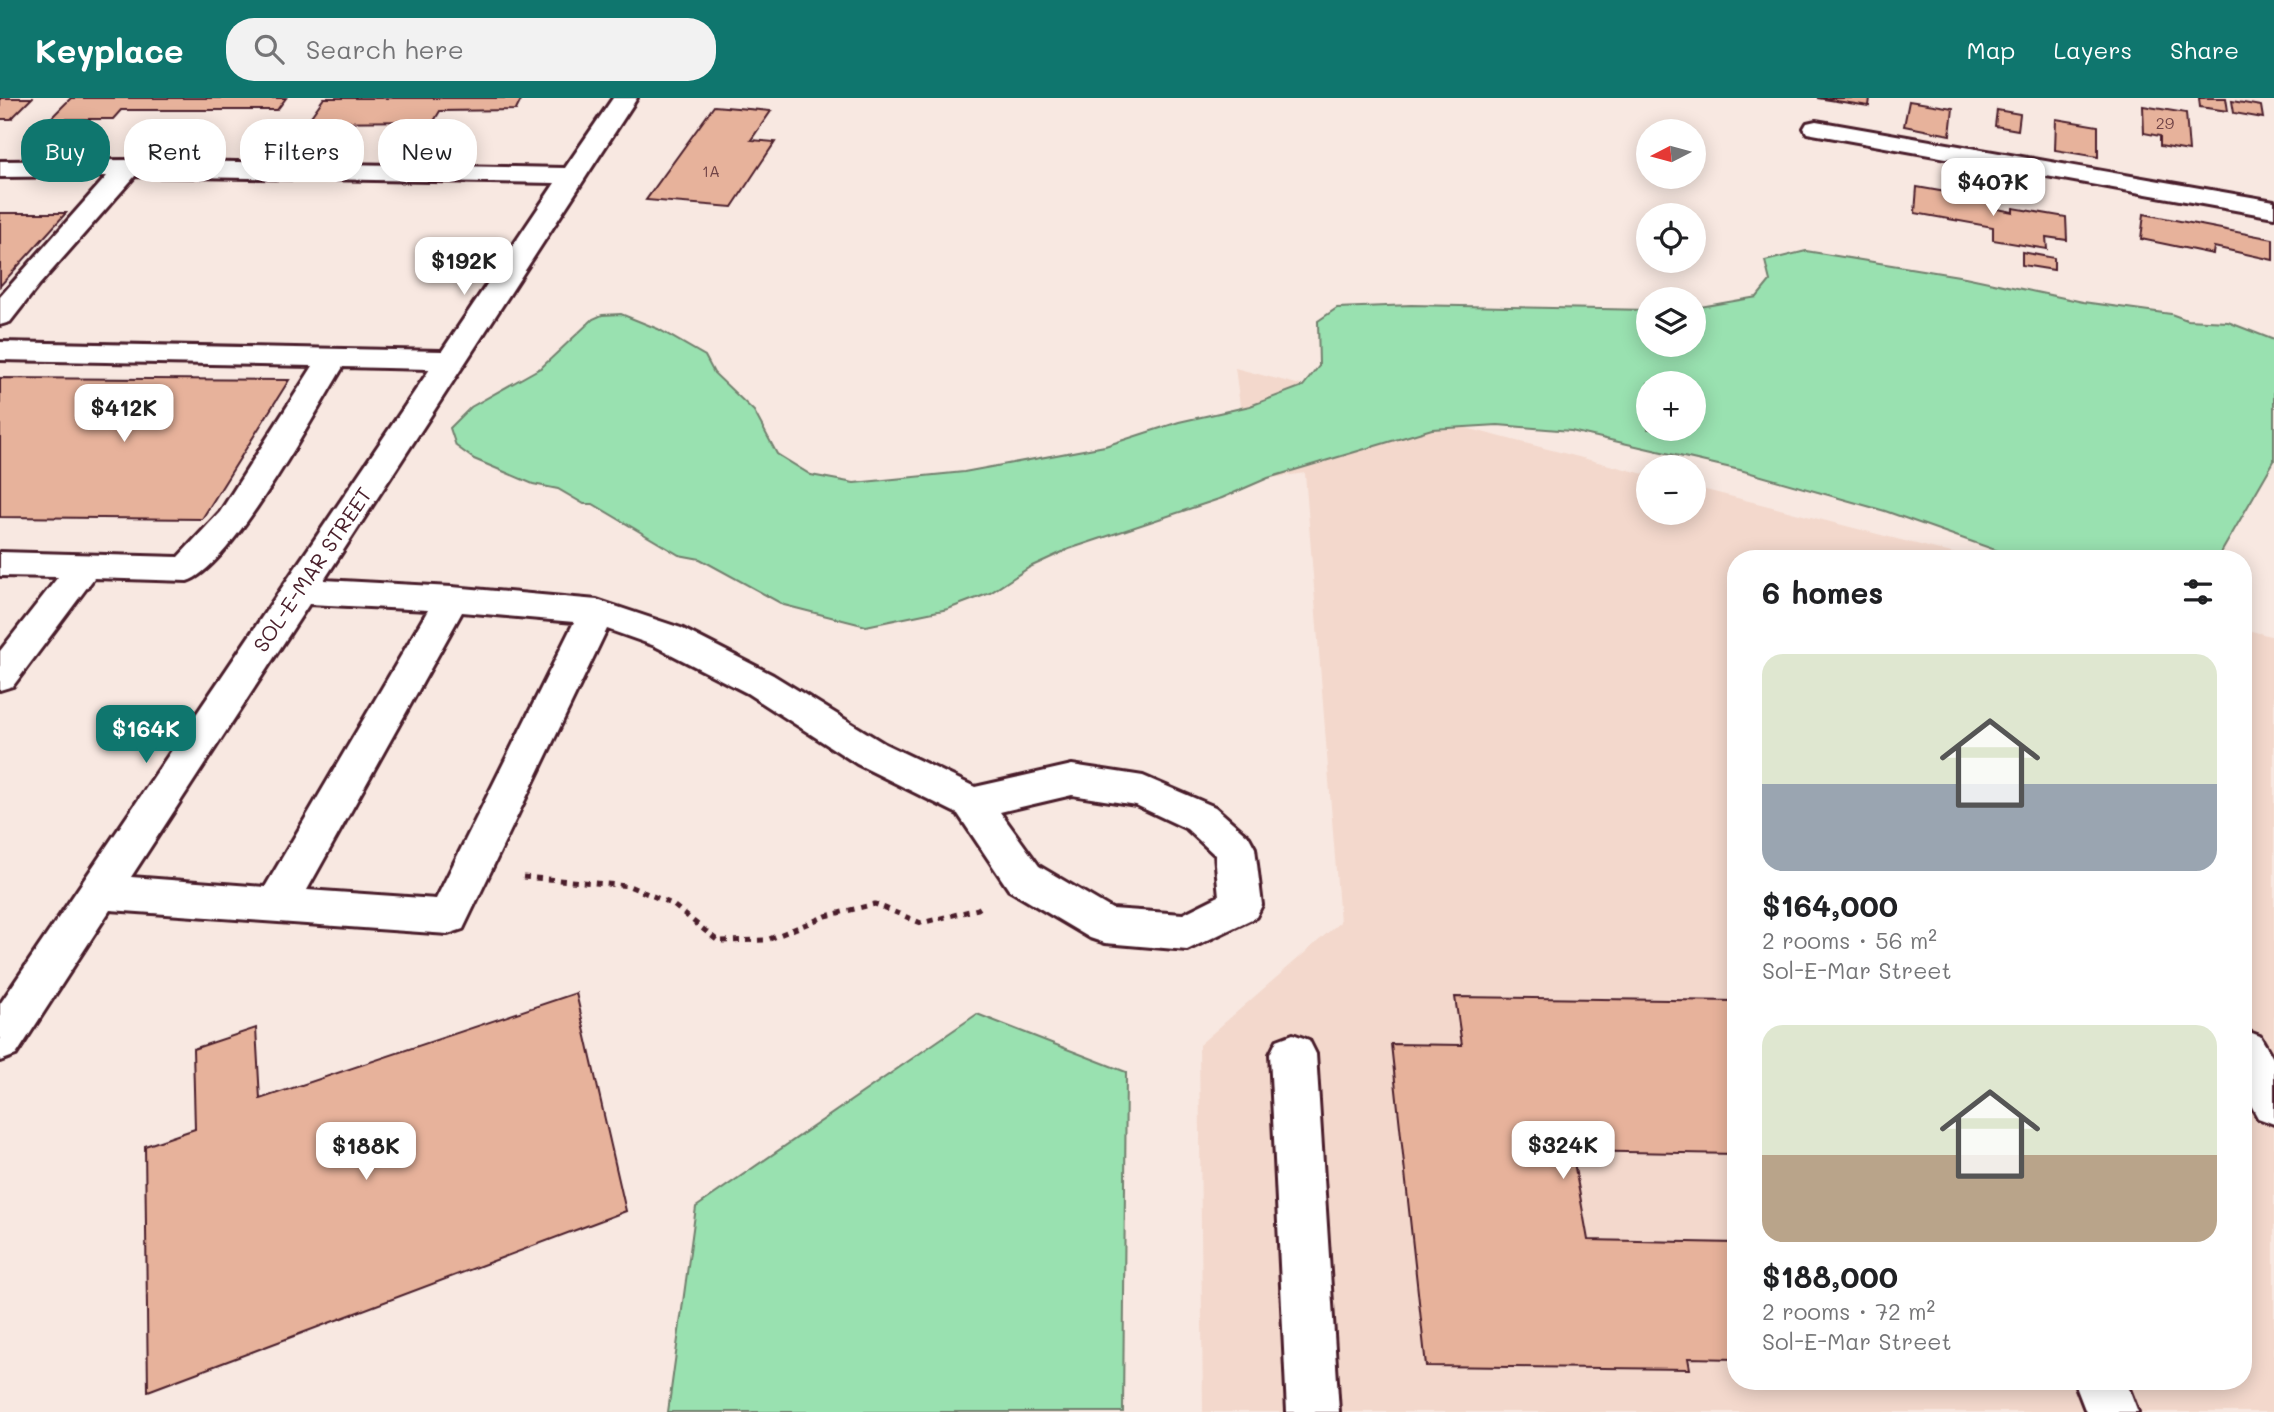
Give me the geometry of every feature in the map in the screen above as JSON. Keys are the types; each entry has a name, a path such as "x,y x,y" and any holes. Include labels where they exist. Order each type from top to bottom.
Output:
{"street":[{"name":"SOL-E-MAR STREET","path":"0,1041 625,98"},
{"path":"1816,128 2274,209"},
{"path":"0,169 124,168"},
{"path":"226,170 573,176"},
{"path":"0,316 29,279 124,172"},
{"path":"0,351 452,360"},
{"path":"0,564 187,569 232,520 334,357"},
{"path":"0,677 85,566"},
{"path":"298,591 452,599 597,612 668,637 760,684 871,754 972,803 1024,878 1105,926 1187,932 1241,905 1235,848 1201,818 1143,791 1072,780 972,803"},
{"path":"277,905 452,599"},
{"path":"98,892 448,916 597,612"},
{"path":"1293,1054 1313,1412"},
{"path":"2252,1064 2274,1103"},
{"path":"2103,1390 2112,1412"}],"path":[{"path":"470,873 629,886 672,904 718,941 767,940 826,916 875,904 921,923 978,909 1024,878"}],"shaded area":[{"path":"1235,368 1636,472 1636,525 1706,525 1706,490 1940,550 1727,550 1727,1390 2252,1390 2252,631 2274,637 2274,1412 1203,1412 1199,1045 1340,922 1305,473 1250,481"}],"green space":[{"path":"1806,251 1965,277 2083,302 2171,314 2187,320 2228,322 2274,340 2274,461 2223,550 1995,550 1885,511 1706,462 1706,455 1675,455 1571,431 1498,425 1432,429 1268,478 1222,498 1069,549 1030,567 990,593 948,609 866,626 784,605 700,559 679,555 593,504 584,504 558,489 533,484 474,459 456,446 450,428 471,407 542,367 593,319 602,315 621,314 658,329 705,356 714,373 754,411 777,454 811,475 854,483 964,472 1105,446 1179,422 1250,406 1303,386 1319,366 1318,321 1337,308 1411,305 1636,310 1636,357 1706,357 1706,306 1757,297 1770,281 1765,261"},
{"path":"977,1014 1126,1072 1123,1412 668,1412 696,1207"}],"building":[{"path":"0,98 32,98 11,119 0,119"},
{"path":"71,98 286,98 277,110 121,110 113,119 50,119"},
{"path":"324,98 522,98 516,110 440,111 435,119 364,122 364,119 309,119"},
{"path":"1817,98 1870,98 1869,106"},
{"path":"2199,98 2226,98 2228,111 2200,107"},
{"path":"1909,101 1953,108 1950,135 1904,126"},
{"path":"2232,101 2261,106 2263,118 2234,113"},
{"path":"714,106 771,111 751,140 775,142 732,207 646,200"},
{"path":"2143,106 2186,113 2189,151 2160,146 2160,136 2144,133"},
{"path":"1997,110 2020,114 2018,130 1995,126"},
{"path":"2056,119 2098,126 2098,157 2055,150"},
{"path":"1917,187 1992,200 1992,208 2013,212 2013,208 2066,217 2067,240 2046,237 2047,249 1993,240 1993,227 1915,213"},
{"path":"0,213 66,213 0,286"},
{"path":"2144,214 2273,239 2273,260 2214,247 2213,254 2141,239"},
{"path":"2022,252 2054,258 2054,270 2022,265"},
{"path":"0,378 289,380 202,519 0,517"},
{"path":"576,993 626,1211 148,1391 145,1146 195,1129 193,1049 256,1028 260,1099"},
{"path":"1455,997 1727,1001 1727,1154 1572,1151 1588,1240 1727,1243 1727,1359 1688,1358 1690,1369 1426,1366 1391,1044 1462,1045"}]}
